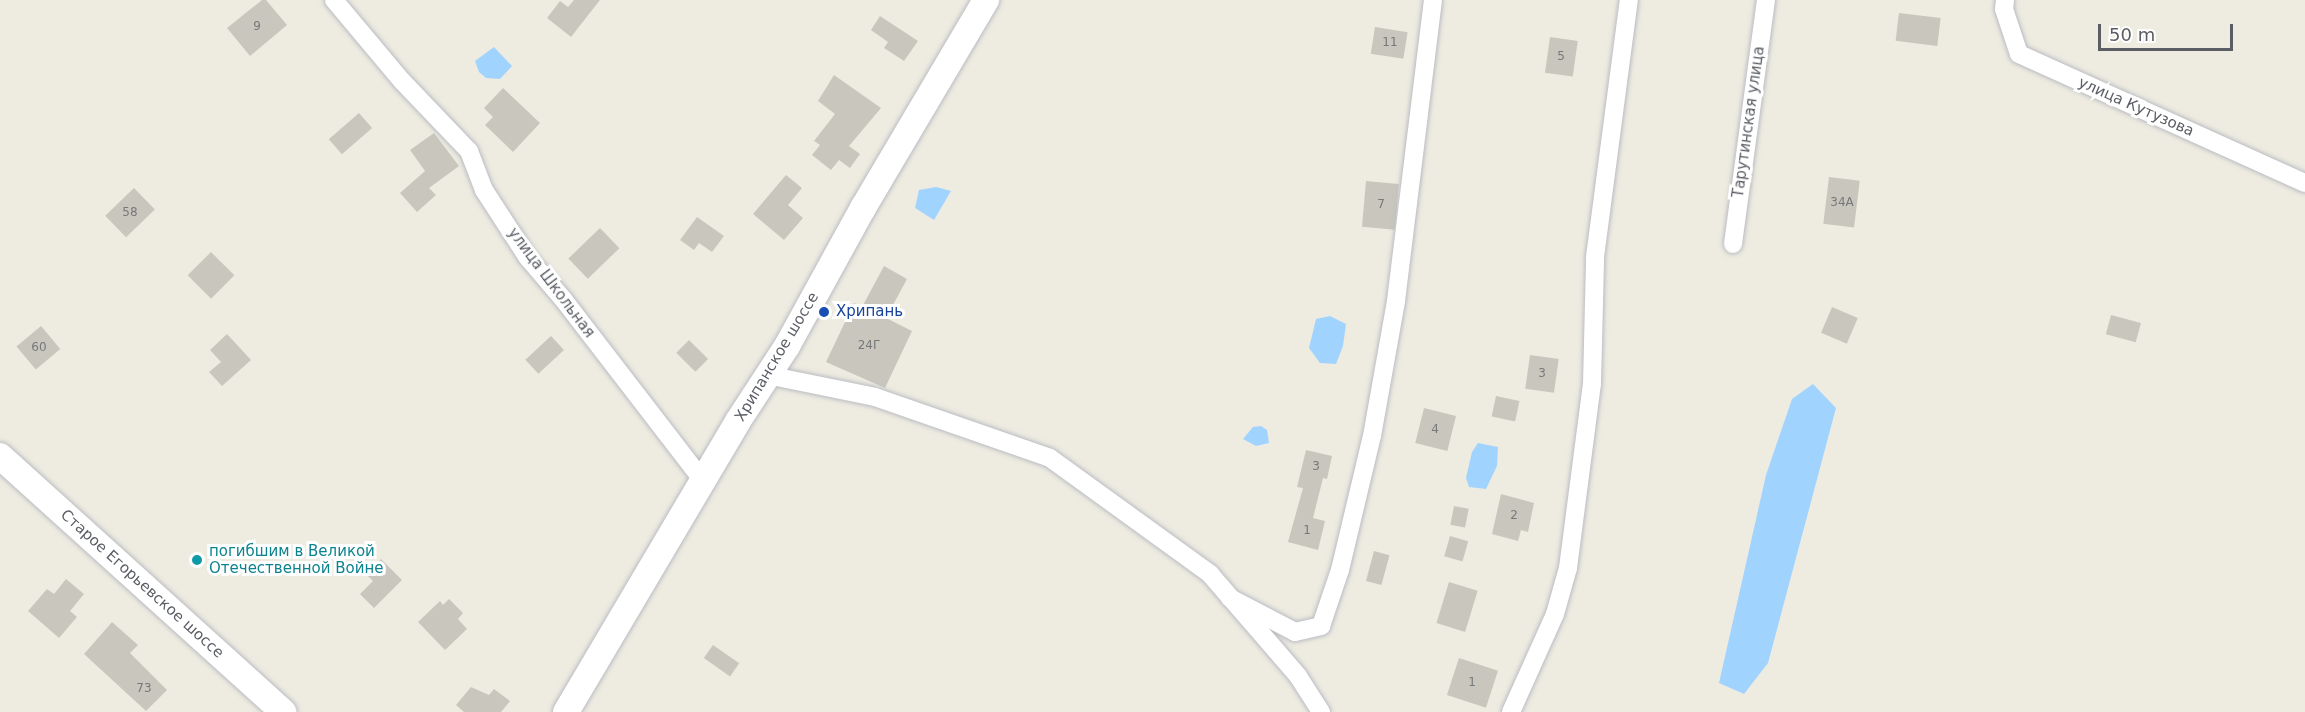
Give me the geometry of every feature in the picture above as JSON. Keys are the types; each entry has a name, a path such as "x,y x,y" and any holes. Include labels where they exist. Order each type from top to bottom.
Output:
{"main road":[{"name":"Хрипанское шоссе","path":"566,712 766,375 787,346 863,208 986,0"},
{"name":"Старое Егорьевское шоссе","path":"0,456 283,712"}],"street":[{"name":"улица Школьная","path":"334,0 402,81 469,151 484,190 528,258 563,299 704,482"},
{"path":"1230,598 1295,632 1321,626 1340,570 1372,436 1407,218 1433,0"},
{"path":"1511,712 1555,614 1568,568 1592,384 1595,257 1629,0"},
{"name":"Тарутинская улица","path":"1733,244 1766,0"},
{"name":"улица Кутузова","path":"2005,0 2004,9 2019,54 2305,183"},
{"path":"766,375 874,397 1050,458 1210,574 1298,676 1321,712"}],"water":[{"path":"494,47 512,66 500,79 486,78 479,72 475,61"},
{"path":"936,187 951,191 934,220 915,208 919,190"},
{"path":"1330,316 1346,324 1343,346 1336,364 1320,363 1309,348 1316,319"},
{"path":"1813,384 1836,408 1768,663 1744,694 1719,683 1766,475 1792,399"},
{"path":"1261,426 1267,430 1269,443 1256,446 1243,439 1253,427"},
{"path":"1478,443 1498,447 1497,466 1486,489 1469,487 1466,478 1472,452"}],"building":[{"path":"262,0 266,0 287,25 250,56 227,28"},
{"path":"574,0 600,0 571,37 547,18 560,1 568,7"},
{"path":"1899,13 1941,18 1937,46 1896,41"},
{"path":"880,16 918,41 904,61 884,48 888,42 871,30"},
{"path":"1375,27 1408,32 1403,59 1371,54"},
{"path":"1550,37 1578,41 1573,77 1545,73"},
{"path":"834,75 881,108 849,146 860,154 850,168 839,160 831,170 812,155 820,145 814,141 835,114 818,101"},
{"path":"503,88 540,123 513,152 485,125 493,117 484,108"},
{"path":"359,113 372,128 342,154 329,139"},
{"path":"434,133 459,166 429,188 436,195 417,212 400,193 425,171 410,150"},
{"path":"786,175 802,188 788,205 803,218 784,240 753,214"},
{"path":"1829,177 1860,181 1854,227 1823,224"},
{"path":"1366,181 1399,184 1395,230 1362,227"},
{"path":"134,188 155,210 126,237 105,216"},
{"path":"697,217 724,236 712,252 699,243 694,250 680,240"},
{"path":"600,228 619,248 588,279 568,259"},
{"path":"211,252 234,275 211,299 188,275"},
{"path":"884,266 907,279 886,318 912,331 885,388 826,362 854,303 862,307"},
{"path":"1832,307 1858,318 1847,344 1821,333"},
{"path":"2111,315 2141,323 2136,342 2106,334"},
{"path":"41,326 60,349 36,370 16,347"},
{"path":"227,334 251,360 222,386 209,372 221,362 210,350"},
{"path":"551,336 564,350 538,374 525,360"},
{"path":"689,340 708,359 695,372 676,353"},
{"path":"1530,355 1559,359 1554,393 1525,389"},
{"path":"1496,396 1519,401 1515,422 1492,417"},
{"path":"1424,408 1456,416 1447,451 1415,443"},
{"path":"1306,450 1332,456 1327,479 1323,478 1313,518 1325,521 1318,550 1288,542 1303,488 1297,487"},
{"path":"1501,494 1534,503 1528,532 1521,530 1518,541 1492,534"},
{"path":"1454,506 1469,509 1465,528 1450,525"},
{"path":"1450,536 1468,541 1462,561 1444,556"},
{"path":"1374,551 1389,555 1381,585 1366,581"},
{"path":"381,559 402,580 374,608 360,594 373,581 366,574"},
{"path":"66,579 84,594 70,611 77,617 59,638 28,611 47,589 54,594"},
{"path":"1449,582 1478,591 1465,632 1436,623"},
{"path":"449,599 463,613 458,619 467,629 445,650 418,622 440,601 443,605"},
{"path":"112,622 138,645 130,653 167,690 146,711 84,654"},
{"path":"713,645 739,663 730,676 704,658"},
{"path":"1459,658 1498,671 1486,708 1447,695"},
{"path":"471,687 489,695 494,689 510,701 501,712 464,712 456,705"}],"place":[{"name":"Хрипань","path":"824,312"},
{"name":"погибшим в Великой Отечественной Войне","path":"197,560"}]}
